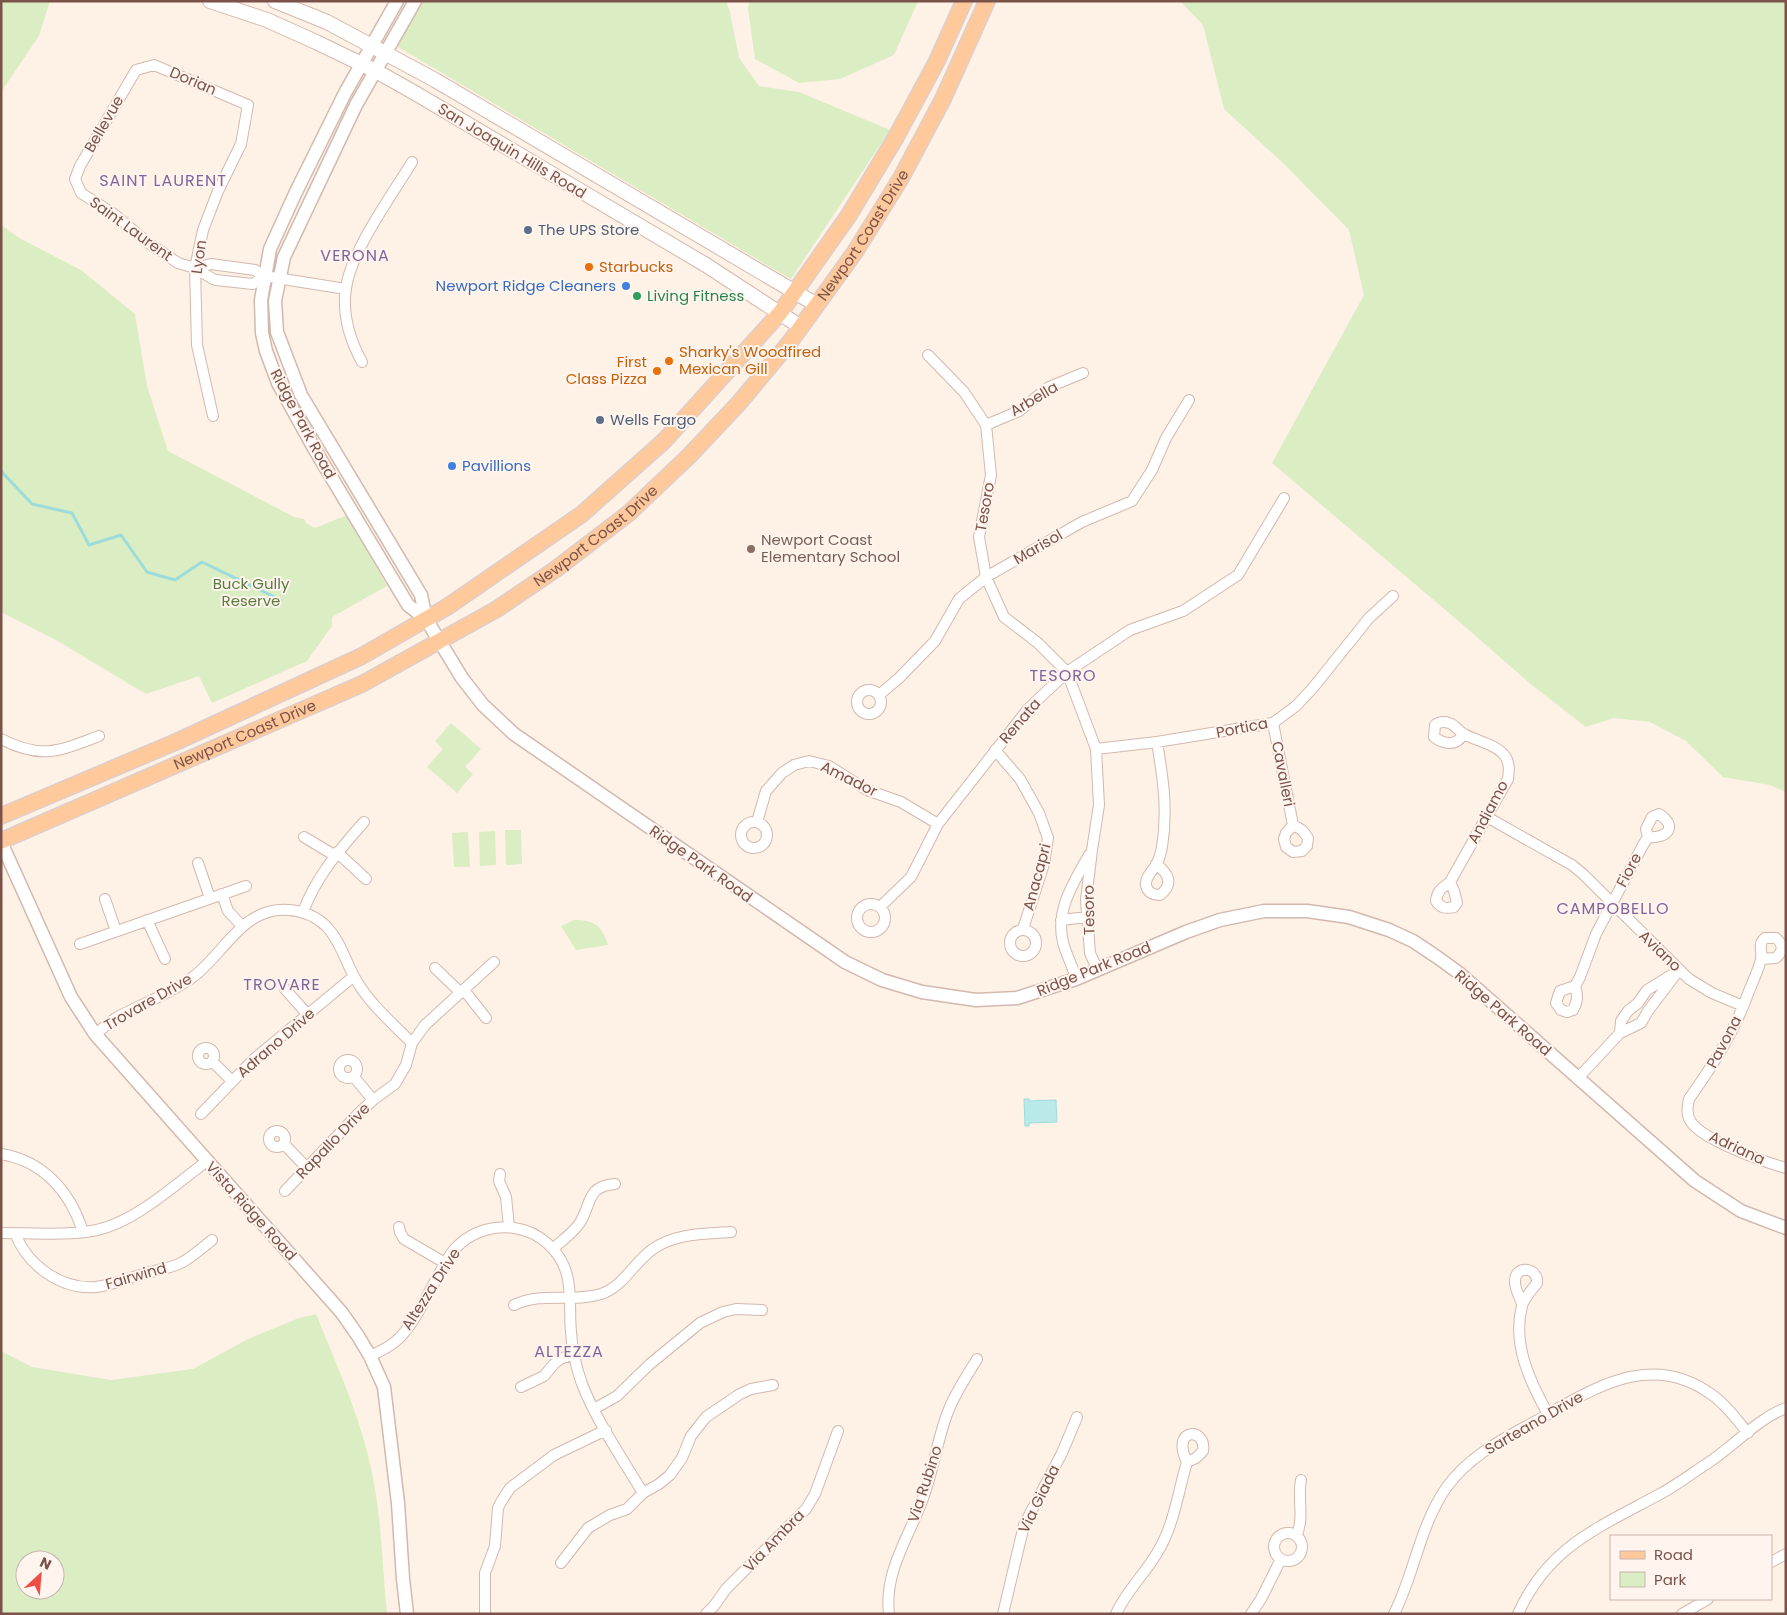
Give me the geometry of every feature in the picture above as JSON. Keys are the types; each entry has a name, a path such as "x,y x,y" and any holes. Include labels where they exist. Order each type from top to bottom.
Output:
{"main road":[{"name":"San Joaquin Hills Road","path":"210,1 267,20 362,64 415,92 706,266 801,326"},
{"name":"San Joaquin Hills Road","path":"275,1 327,22 435,80 817,305"},
{"name":"Newport Coast Drive","path":"1,816 178,741 362,656 447,607 582,514 664,441 780,313 849,215 896,137 937,61 964,1"},
{"name":"Newport Coast Drive","path":"1,842 362,684 505,604 556,569 629,514 689,456 763,375 855,252 901,178 943,99 987,1"}],"street":[{"name":"Ridge Park Road","path":"397,1 345,93 270,249 261,300 262,333 266,351 278,383 315,450 408,605 426,619"},
{"name":"Ridge Park Road","path":"415,1 356,105 284,257 275,301 277,332 301,395 421,595 426,619 462,678 483,705 514,734 845,962 882,980 907,989 976,1000 1017,998 1076,979 1208,923 1264,911 1293,911 1349,917 1389,930 1414,942 1459,973 1684,1172 1706,1189 1747,1214 1786,1228"},
{"name":"Dorian","path":"136,70 154,65 248,105"},
{"name":"Bellevue","path":"75,179 80,166 136,70"},
{"name":"Lyon","path":"213,416 197,345 195,268 203,230 218,192 241,144 248,105"},
{"path":"362,362 352,342 347,323 346,288 351,270 362,246 412,162"},
{"name":"Saint Laurent","path":"75,179 81,192 114,214 147,242 178,263 195,268 212,279 238,283 253,284 264,276"},
{"name":"Saint Laurent","path":"195,268 211,264 255,270 264,276 346,288"},
{"name":"Tesoro","path":"928,355 964,392 986,425 991,475 979,537 986,577 1004,617 1038,643 1067,672 1096,749 1099,805 1086,900 1090,953 1097,969"},
{"name":"Arbella","path":"986,425 1019,410 1049,387 1083,373"},
{"name":"Marisol","path":"879,695 899,678 935,640 959,599 986,577 1082,522 1132,501 1152,470 1166,438 1189,400"},
{"name":"Renata","path":"880,907 911,877 938,824 1028,709 1067,672 1130,630 1183,611 1238,574 1284,498"},
{"name":"Portica","path":"1096,749 1157,742 1273,723 1296,706 1369,618 1394,596"},
{"name":"Cavalleri","path":"1273,723 1293,825"},
{"name":"Andiamo","path":"1450,882 1508,779 1508,764 1500,752 1463,734"},
{"path":"1,739 22,749 48,752 63,749 99,736"},
{"path":"1156,864 1162,848 1165,796 1157,742"},
{"name":"Anacapri","path":"995,750 1020,779 1038,813 1048,838 1044,864 1023,929"},
{"name":"Amador","path":"757,822 766,791 782,773 794,765 809,761 829,766 867,790 901,802 938,824"},
{"name":"Aviano","path":"1486,816 1572,865 1679,970 1700,987 1743,1006"},
{"path":"364,822 335,854 310,893 303,912 322,922 336,939 354,976 372,1003 412,1043 425,1025 494,962"},
{"path":"304,837 335,854 366,879"},
{"name":"Fiore","path":"1575,986 1596,934 1648,837"},
{"name":"Vista Ridge Road","path":"1,842 72,1000 95,1034 342,1313 370,1356 384,1387 398,1503 407,1614"},
{"name":"Tesoro","path":"1076,979 1073,966 1063,943 1061,920 1070,889 1092,850"},
{"path":"198,863 210,898"},
{"path":"80,944 246,886"},
{"path":"222,894 228,911 242,926"},
{"path":"105,899 116,931"},
{"name":"Trovare Drive","path":"95,1034 116,1019 194,976 252,918 273,910 303,912"},
{"path":"1061,920 1088,917"},
{"path":"147,920 165,959"},
{"name":"Pavona","path":"1692,1123 1687,1106 1689,1099 1725,1045 1743,1006 1761,959"},
{"path":"435,968 462,991 486,1018"},
{"path":"1620,1034 1622,1021 1628,1011 1638,1003 1648,990 1679,970"},
{"path":"1578,1078 1620,1034 1641,1024 1648,1011 1679,970"},
{"name":"Adrano Drive","path":"201,1114 254,1059 354,976"},
{"path":"285,989 308,1015"},
{"path":"1638,1003 1648,1011"},
{"name":"Rapallo Drive","path":"285,1191 372,1100 395,1084 406,1065 412,1043"},
{"path":"212,1061 232,1081"},
{"path":"354,1077 372,1100"},
{"name":"Adriana","path":"1692,1123 1710,1136 1736,1150 1786,1168"},
{"path":"284,1144 307,1168"},
{"path":"1,1154 14,1156 29,1162 56,1182 72,1204 83,1232"},
{"path":"1,1233 83,1232 110,1226 130,1217 207,1161"},
{"path":"500,1174 499,1181 506,1197 509,1227"},
{"path":"553,1248 580,1224 594,1193 600,1187 615,1184"},
{"path":"399,1227 404,1239 446,1263"},
{"name":"Altezza Drive","path":"370,1356 391,1345 406,1331 446,1263 461,1244 472,1236 484,1230 509,1227 531,1233 543,1239 553,1248 562,1262 567,1275 574,1354 583,1385 594,1409 643,1493"},
{"path":"514,1305 536,1297 570,1297 602,1294 623,1280 652,1250 671,1239 682,1236 731,1232"},
{"name":"Fairwind","path":"15,1233 23,1251 37,1266 59,1280 81,1286 105,1285 181,1263 212,1240"},
{"path":"1522,1304 1520,1336 1522,1354 1534,1390 1548,1414"},
{"path":"594,1409 617,1396 656,1358 700,1323 717,1314 736,1309 762,1310"},
{"path":"521,1387 544,1376 554,1364 574,1354"},
{"name":"Via Rubino","path":"888,1614 887,1602 891,1574 922,1502 946,1416 977,1359"},
{"name":"Sarteano Drive","path":"1394,1614 1408,1581 1428,1520 1448,1486 1475,1458 1493,1445 1608,1382 1638,1375 1656,1374 1687,1381 1702,1388 1727,1408 1748,1433"},
{"path":"561,1563 588,1528 610,1514 627,1509 643,1493 659,1484 677,1467 694,1431 710,1413 751,1389 773,1385"},
{"path":"1518,1614 1527,1594 1539,1577 1569,1546 1588,1533 1662,1493 1711,1461 1766,1419 1786,1408"},
{"name":"Via Giada","path":"1003,1614 1024,1525 1062,1453 1077,1417"},
{"path":"485,1614 485,1573 495,1546 500,1502 510,1488 554,1455 606,1430"},
{"name":"Via Ambra","path":"706,1614 726,1590 806,1509 815,1494 838,1431"},
{"path":"1116,1614 1128,1592 1158,1552 1175,1509 1187,1462"},
{"path":"1296,1536 1300,1520 1298,1492 1301,1480"},
{"path":"1285,1534 1296,1536 1302,1544 1300,1555 1291,1560 1281,1559 1275,1550 1276,1540 1285,1534"},
{"path":"1772,1561 1786,1554"},
{"path":"1251,1614 1261,1599 1281,1559"},
{"path":"1682,1614 1706,1600"}],"green space":[{"path":"1,1 50,1 39,36 1,92"},
{"path":"419,1 726,1 739,58 759,86 799,92 890,130 791,279 398,47"},
{"path":"749,1 918,1 894,55 840,79 799,83 755,59 748,9"},
{"path":"1180,1 1786,1 1786,792 1770,785 1723,777 1686,741 1650,722 1614,718 1586,727 1533,686 1272,463 1364,295 1349,230 1285,165 1224,109 1203,25"},
{"name":"Buck Gully Reserve","path":"1,225 21,239 81,270 135,314 147,386 168,451 294,517 304,519 306,523 315,528 347,515 387,586 332,617 332,626 307,661 212,703 199,676 146,694 56,640 1,612"},
{"path":"451,723 481,749 465,767 473,774 457,793 427,767 443,749 435,741"},
{"path":"505,830 521,830 522,864 506,865"},
{"path":"495,831 496,865 480,866 479,832"},
{"path":"468,832 470,867 454,867 452,833"},
{"path":"574,920 587,921 596,925 606,938 608,945 576,950 561,926"},
{"path":"316,1314 348,1392 362,1432 372,1473 378,1508 387,1614 1,1614 1,1351 32,1367 111,1380 193,1369 248,1339 299,1318"}],"water":[{"path":"1024,1099 1029,1099 1029,1101 1056,1100 1057,1122 1029,1123 1029,1126 1025,1126"}],"waterway":[{"path":"1,471 32,504 72,513 89,545 121,535 147,572 175,580 202,562 281,600"}],"place":[{"name":"The UPS Store","path":"528,230"},
{"name":"Starbucks","path":"589,267"},
{"name":"Newport Ridge Cleaners","path":"626,286"},
{"name":"Living Fitness","path":"637,296"},
{"name":"Sharky's Woodfired Mexican Gill","path":"669,361"},
{"name":"First Class Pizza","path":"657,371"},
{"name":"Wells Fargo","path":"600,420"},
{"name":"Pavillions","path":"452,466"},
{"name":"Newport Coast Elementary School","path":"751,549"}],"district":[{"name":"SAINT LAURENT","path":"163,180"},
{"name":"VERONA","path":"355,255"},
{"name":"TESORO","path":"1063,675"},
{"name":"CAMPOBELLO","path":"1613,908"},
{"name":"TROVARE","path":"282,984"},
{"name":"ALTEZZA","path":"569,1351"}]}
